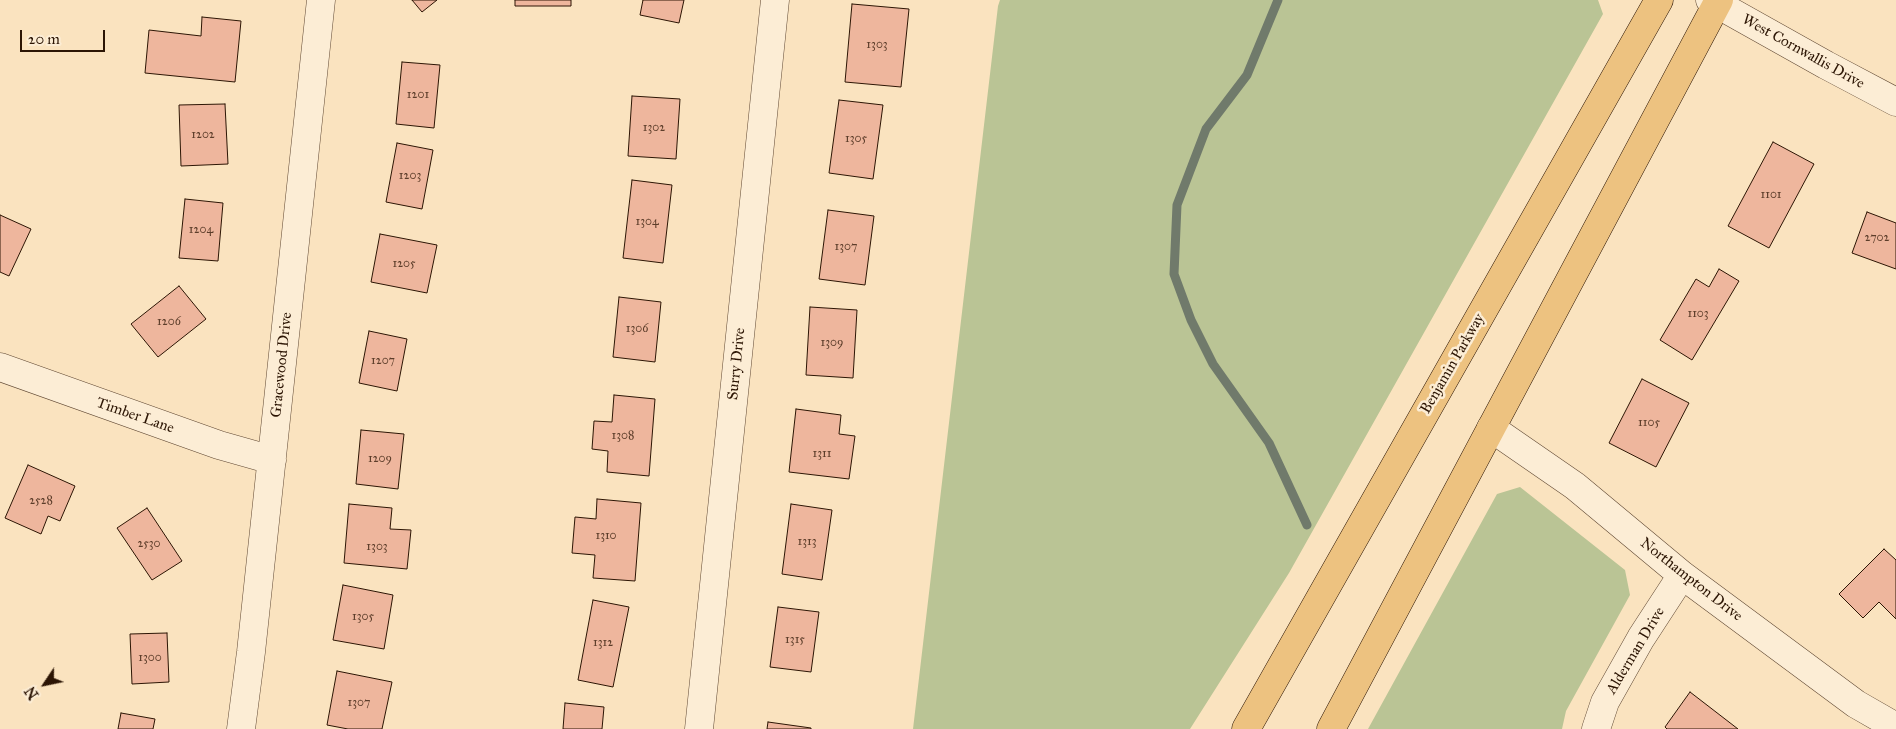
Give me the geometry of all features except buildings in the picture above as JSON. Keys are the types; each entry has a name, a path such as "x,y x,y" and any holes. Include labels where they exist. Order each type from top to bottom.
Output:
{"highway":[{"name":"Benjamin Parkway","path":"1246,728 1659,0"},
{"path":"1331,729 1715,1"}],"street":[{"name":"Gracewood Drive","path":"241,729 251,652 321,0"},
{"name":"Surry Drive","path":"699,729 775,0"},
{"name":"West Cornwallis Drive","path":"1715,1 1826,65 1896,102"},
{"name":"Timber Lane","path":"0,367 219,445 272,460"},
{"name":"Northampton Drive","path":"1491,428 1574,486 1682,575 1856,704 1896,727"},
{"name":"Alderman Drive","path":"1596,729 1610,694 1642,638 1682,575"}],"green space":[{"path":"1000,0 1598,0 1603,14 1289,573 1190,729 913,729"},
{"path":"1520,487 1625,570 1630,595 1566,711 1562,729 1368,729 1497,494"}],"waterway":[{"path":"1278,0 1247,75 1206,129 1177,205 1174,274 1191,320 1213,364 1269,443 1307,525"}]}
